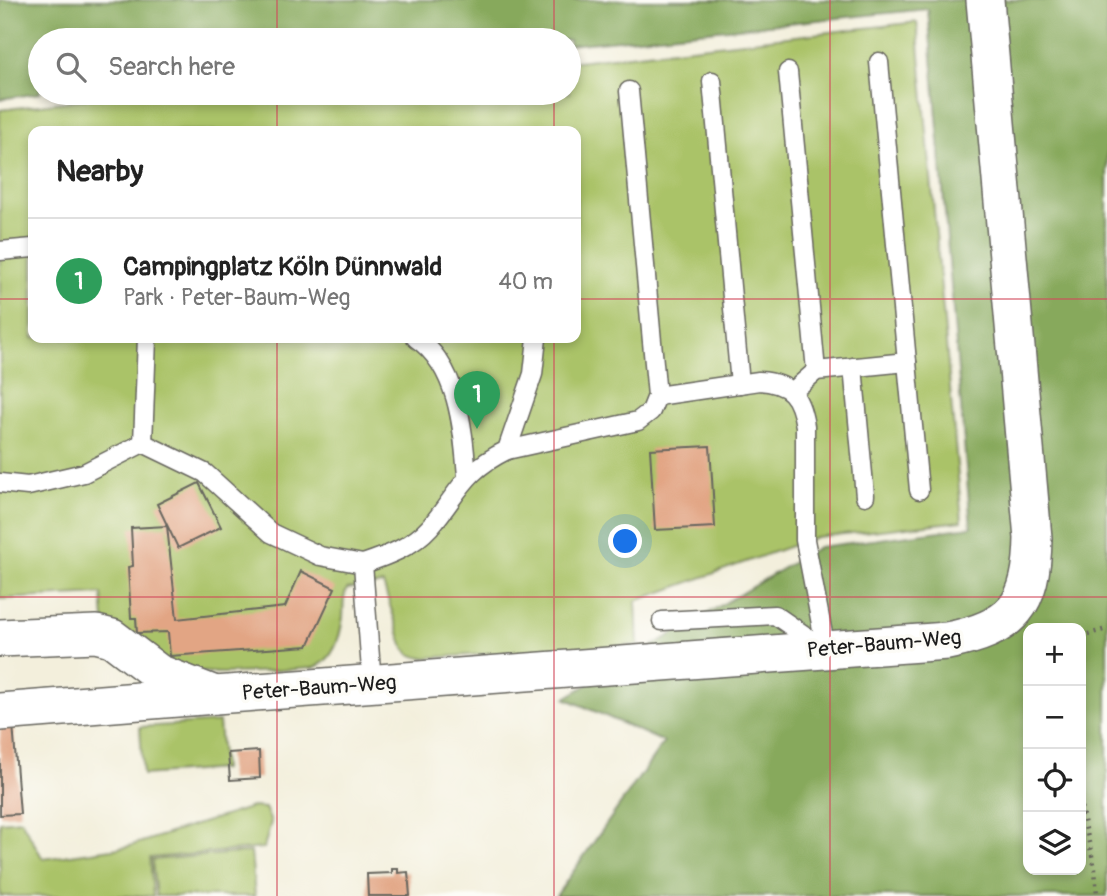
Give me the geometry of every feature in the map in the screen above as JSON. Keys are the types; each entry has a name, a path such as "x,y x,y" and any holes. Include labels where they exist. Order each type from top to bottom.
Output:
{"street":[{"name":"Peter-Baum-Weg","path":"0,712 947,641 986,631 1006,619 1021,602 1028,588 1033,567 1033,538 985,0"},
{"name":"Peter-Baum-Weg","path":"0,638 96,634 111,638 158,673 215,695"}],"lane":[{"path":"879,62 919,490"},
{"path":"788,72 816,371"},
{"path":"712,81 740,384"},
{"path":"143,443 205,473 271,533 320,556 363,564 397,552 428,529 467,476 485,461 507,450 638,421 651,411 657,396 629,91"},
{"path":"0,251 28,248"},
{"path":"143,443 147,343"},
{"path":"424,343 449,379 462,423 467,476"},
{"path":"507,450 533,374 536,343"},
{"path":"792,392 816,371 907,362"},
{"path":"853,367 865,496"},
{"path":"657,396 759,381 776,382 792,392 802,407 805,426 805,540 826,650"},
{"path":"0,482 28,486 84,472 143,443"},
{"path":"363,564 372,684"},
{"path":"662,621 775,615 826,650"}],"path":[{"path":"1086,635 1107,629"},
{"path":"1082,812 1095,869 1097,896"}],"green space":[{"path":"0,0 1107,0 1107,896 556,896 664,742 565,698 819,547 971,527 928,9 581,44 581,28 28,28 28,95 0,99"},
{"path":"917,22 962,521 816,537 636,601 638,645 422,658 411,655 404,648 383,584 347,589 338,641 331,654 320,665 313,668 215,673 176,668 146,653 104,620 102,594 0,599 0,110 40,105 581,105 581,61"},
{"path":"219,722 223,769 143,775 140,727"},
{"path":"252,807 265,808 271,822 264,848 150,858 153,896 0,896 0,822 21,820 43,859 126,847"},
{"path":"251,852 255,896 156,896 152,860"}],"building":[{"path":"710,446 715,527 655,530 650,449"},
{"path":"199,483 221,527 178,548 157,504"},
{"path":"167,526 177,619 285,607 301,571 335,588 308,646 170,656 168,632 137,633 136,618 131,618 128,567 133,566 131,528"},
{"path":"13,724 20,814 0,815 0,725"},
{"path":"259,751 260,778 230,780 228,753"},
{"path":"392,869 398,869 398,873 408,872 410,896 368,896 367,874 392,873"}],"place":[{"name":"Campingplatz Köln Dünnwald","path":"477,429"}]}
